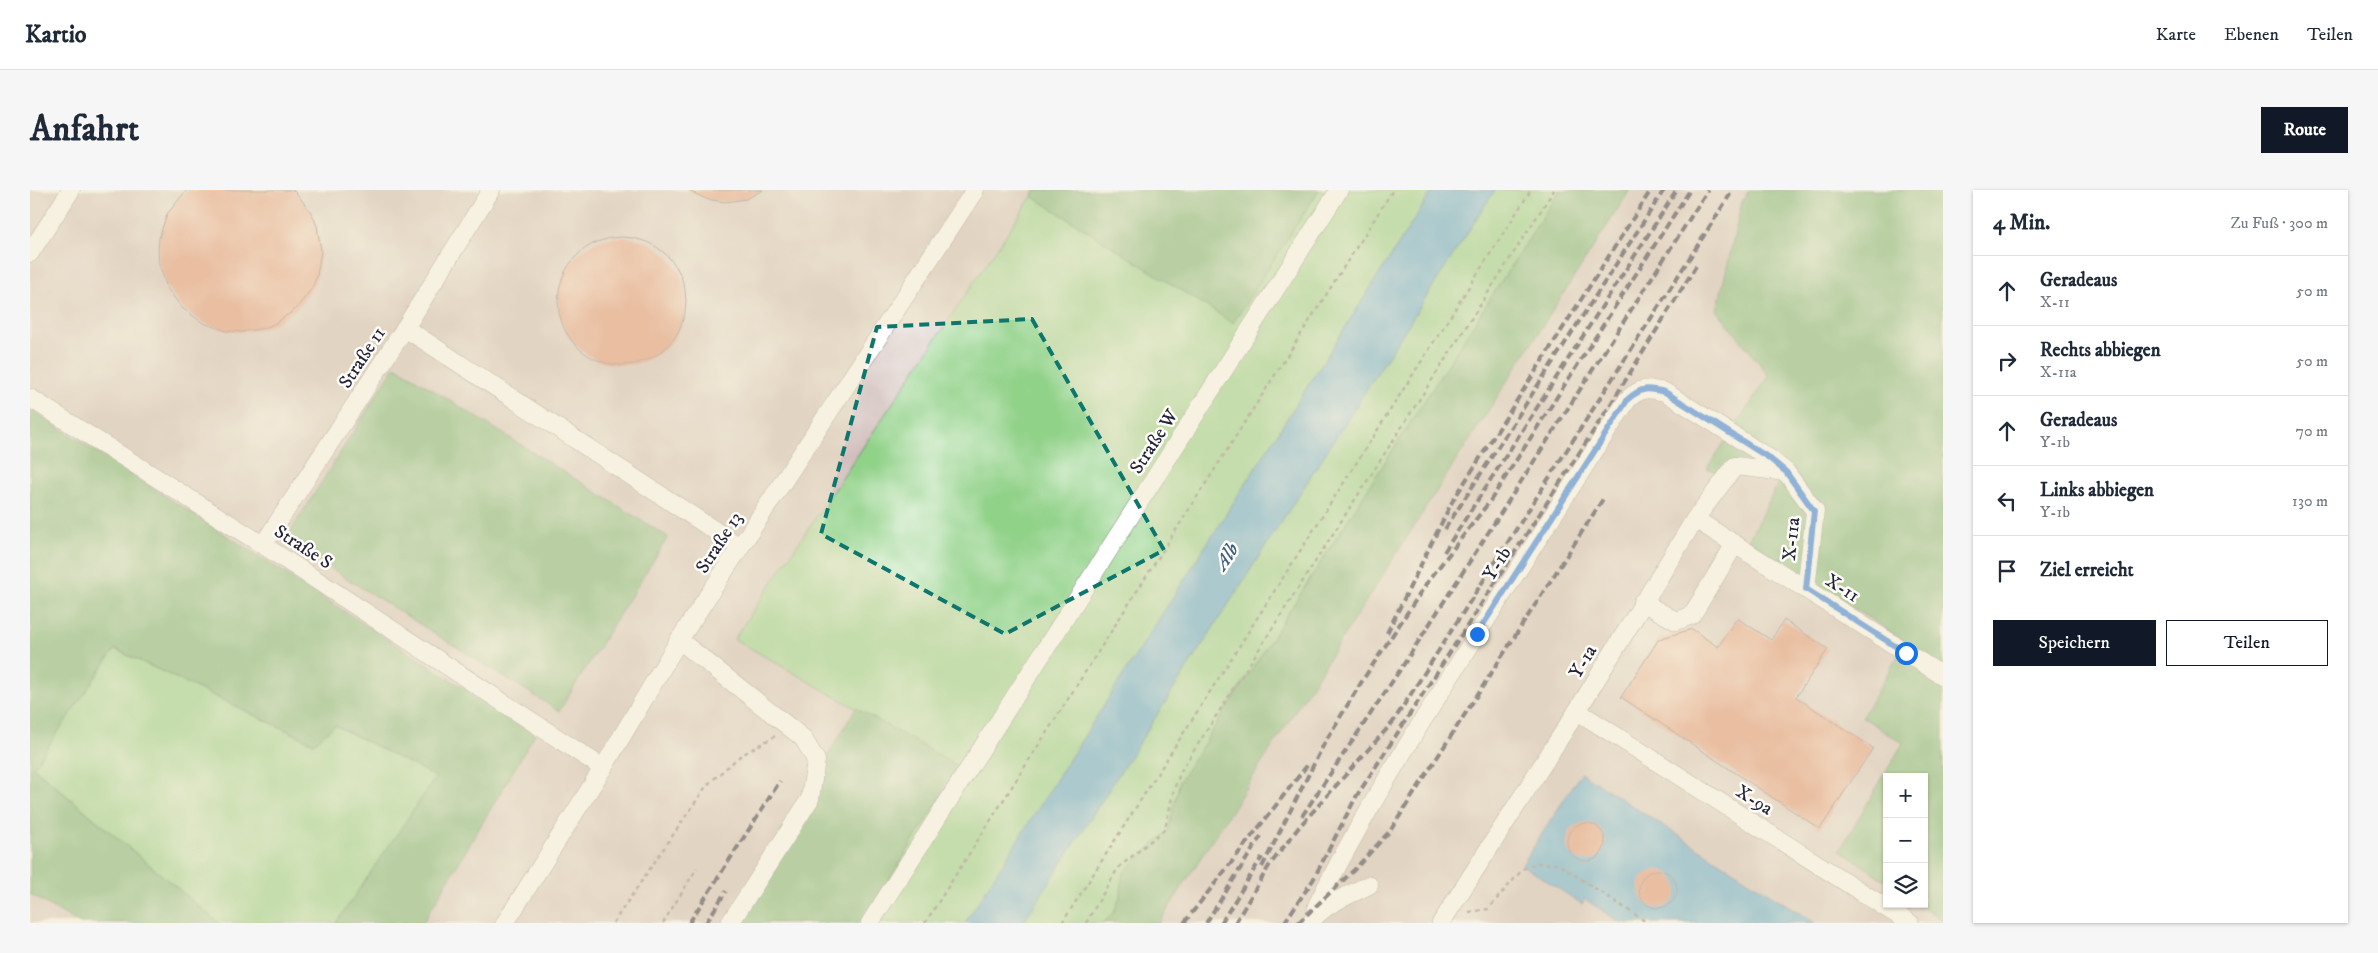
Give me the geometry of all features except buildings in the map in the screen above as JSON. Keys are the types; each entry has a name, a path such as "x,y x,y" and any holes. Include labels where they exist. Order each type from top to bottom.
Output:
{"street":[{"path":"30,253 71,190"},
{"name":"Straße 11","path":"263,545 405,328 491,190"},
{"name":"Straße 13","path":"505,923 603,768 679,640 975,190"},
{"name":"Straße W","path":"870,923 1339,190"},
{"path":"405,328 740,547"},
{"name":"Y-1b","path":"1314,919 1317,905 1348,844 1388,775 1531,547 1628,399 1638,390 1650,388 1665,392 1769,458 1786,472"},
{"name":"Straße S","path":"30,398 263,545 603,768"},
{"name":"Y-1a","path":"1446,916 1577,711 1642,602 1695,519 1735,466 1786,472"},
{"name":"X-11a","path":"1786,472 1814,511 1806,589"},
{"name":"X-11","path":"1695,519 1943,676"},
{"path":"1642,602 1676,621 1692,615 1734,544"},
{"path":"679,640 803,738 816,760 810,798 730,923"},
{"name":"X-9a","path":"1577,711 1910,923"},
{"name":"Y-1b","path":"1314,919 1369,885"}],"path":[{"path":"925,923 1392,190"},
{"path":"1062,923 1531,190"},
{"path":"1086,923 1118,868 1165,829 1174,789 1182,769 1554,190"},
{"path":"613,923 707,785 740,756 777,735"},
{"path":"1446,916 1488,909 1523,869 1535,863 1558,864 1648,923"},
{"path":"663,923 697,868"}],"highlighted area":[{"path":"1032,319 1164,550 1005,634 821,534 877,327"}],"shaded area":[{"path":"30,190 1350,190 881,923 30,923"},
{"path":"1630,190 1943,190 1943,923 1159,923"}],"green space":[{"path":"1036,190 1319,190 1233,323 1032,196"},
{"path":"1319,190 1433,190 965,923 862,923 959,767 734,639 1032,196 1233,323"},
{"path":"1495,190 1560,190 1180,781 1168,831 1123,873 1116,907 1113,913 1102,923 1023,923"},
{"path":"1560,190 1630,190 1159,923 1102,923 1113,913 1116,907 1123,873 1168,831 1180,781"},
{"path":"1749,190 1943,190 1943,921 1925,908 1928,908 1928,773 1885,773 1903,743 1862,717 1906,642 1748,540 1779,482 1741,460 1721,474 1707,468 1769,376 1717,310 1742,202"},
{"path":"395,366 668,537 559,711 285,540"},
{"path":"30,409 535,734 423,923 336,923 436,777 335,725 314,743 115,649 33,768 219,923 79,923 30,894 30,635 33,631 30,619"},
{"path":"114,649 313,743 334,725 436,777 336,923 219,923 33,767"},
{"path":"856,708 960,767 862,923 728,923"},
{"path":"1883,777 1883,879 1840,850"}],"water":[{"name":"Alb","path":"1433,190 1495,190 1023,923 965,923"},
{"path":"1581,773 1815,923 1621,923 1585,899 1582,904 1522,865"}],"railway":[{"path":"1387,633 1452,502 1651,190"},
{"path":"1445,529 1664,190"},
{"path":"1444,552 1677,190"},
{"path":"1262,867 1325,742 1364,678 1429,580 1490,501 1690,190"},
{"path":"1302,816 1402,667 1708,190"},
{"path":"1235,923 1269,866 1299,827 1393,722 1733,190"},
{"path":"1284,923 1313,880 1356,797 1609,407 1696,266"},
{"path":"1298,923 1354,870 1390,831 1603,499"},
{"path":"1184,923 1309,763"},
{"path":"689,923 780,781"},
{"path":"1206,923 1261,836"},
{"path":"1221,923 1262,857"},
{"path":"706,923 726,891"}],"route":[{"path":"1477,634 1531,547 1628,399 1638,390 1650,388 1665,392 1769,458 1786,472 1814,511 1806,589 1906,653"}]}
